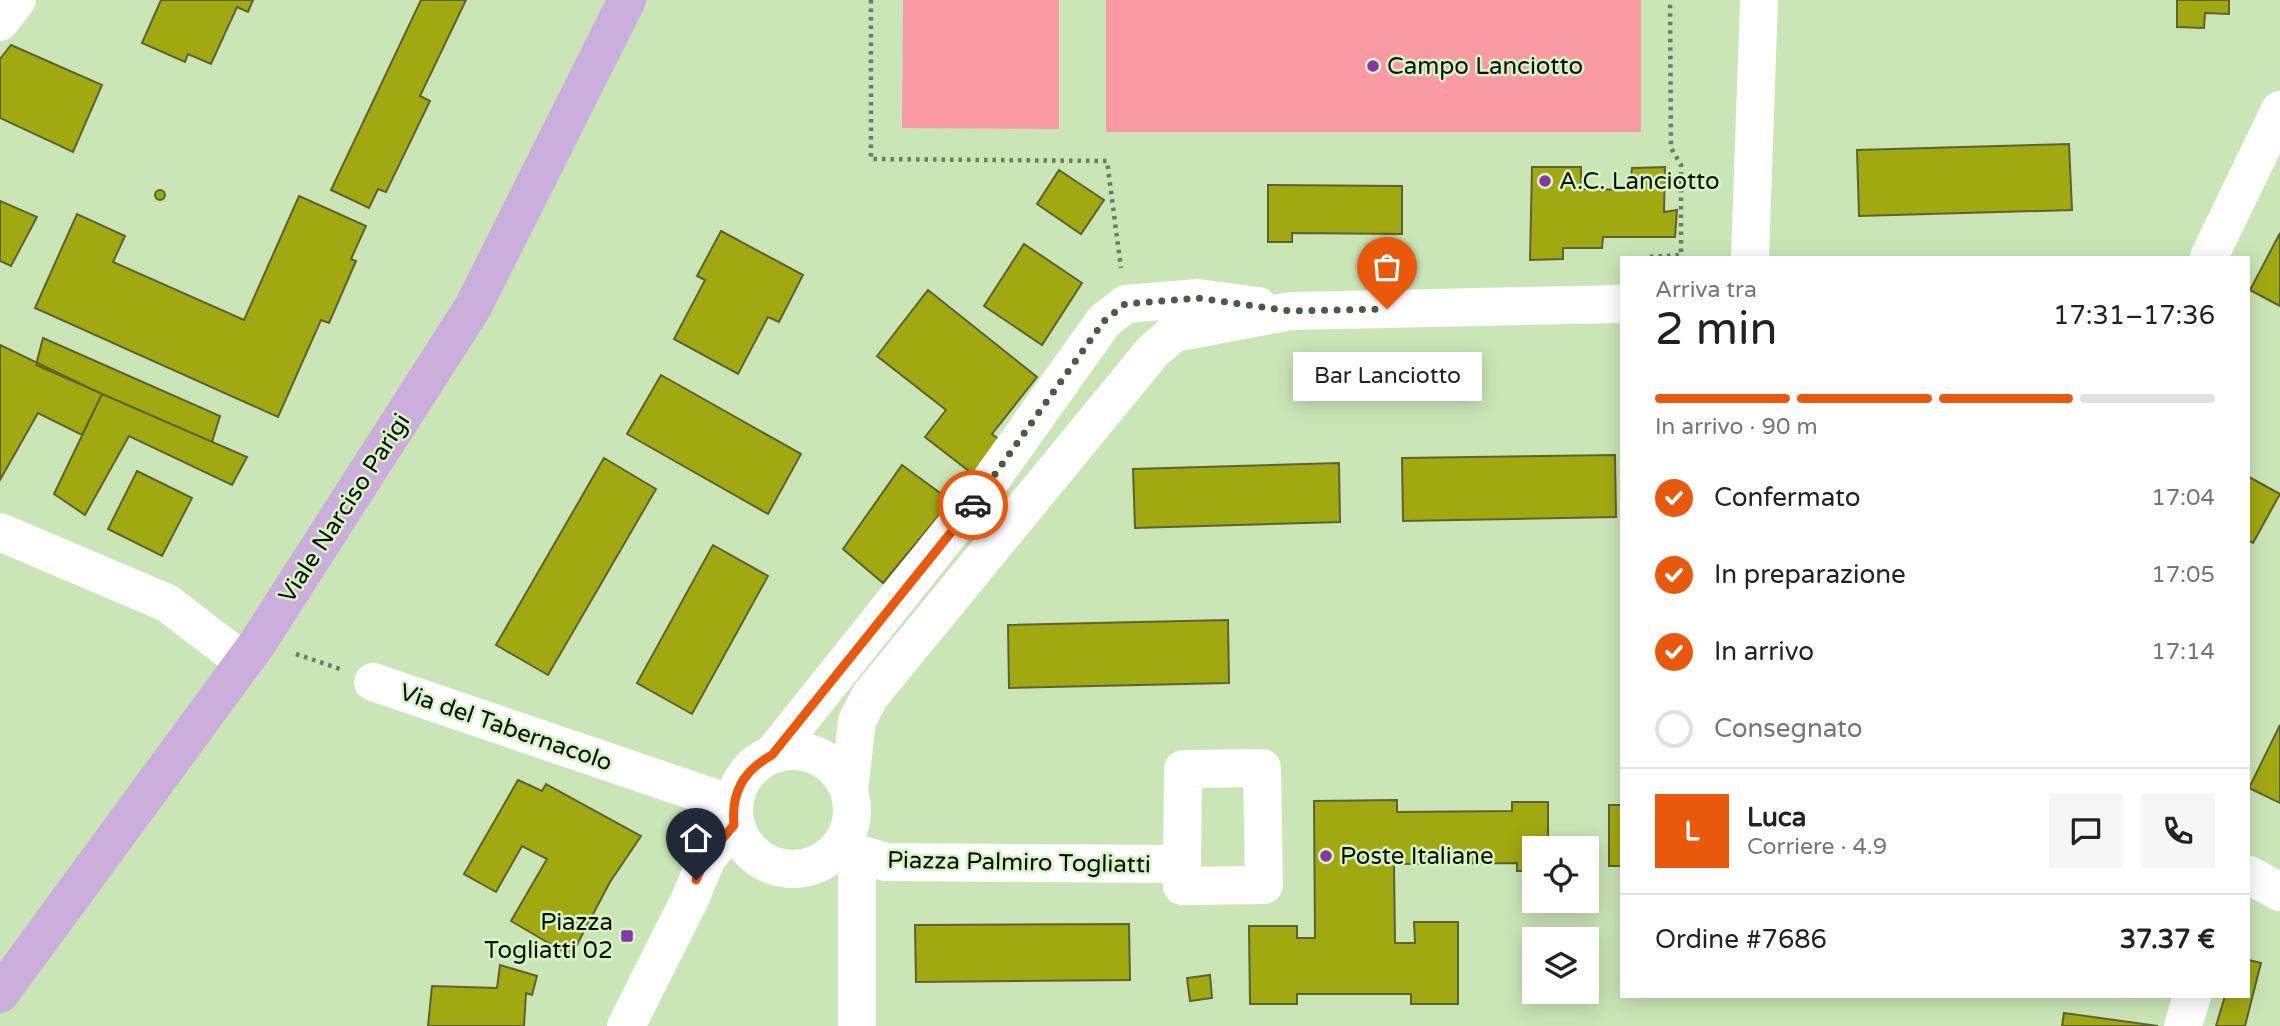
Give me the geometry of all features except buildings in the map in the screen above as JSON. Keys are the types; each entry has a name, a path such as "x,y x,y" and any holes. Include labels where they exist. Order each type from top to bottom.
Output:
{"main road":[{"name":"Viale Narciso Parigi","path":"3,997 244,662 473,307 628,0"}],"street":[{"path":"0,22 17,0"},
{"path":"1750,256 1759,0"},
{"path":"2209,256 2280,110"},
{"path":"772,755 983,491 1104,321 1125,304 1198,298 1291,311 1620,303"},
{"path":"849,790 857,721 870,696 1153,351 1174,334 1291,311"},
{"path":"0,532 167,603 244,662"},
{"name":"Via del Tabernacolo","path":"373,682 740,829"},
{"path":"848,852 799,868 773,866 740,829 742,780 760,761 772,755 795,750 822,756 835,766 849,790"},
{"name":"Piazza Palmiro Togliatti","path":"849,790 852,817 848,852 857,1026"},
{"path":"626,1026 690,899 706,858 740,829"},
{"name":"Piazza Palmiro Togliatti","path":"848,852 886,862 907,863 1182,864"},
{"path":"2250,876 2280,892"},
{"path":"2183,1026 2191,998"}],"path":[{"path":"871,0 871,159 1107,161 1125,304"},
{"path":"1666,256 1681,255 1681,165 1671,148 1670,0"},
{"name":"Via del Tabernacolo","path":"293,660 297,653 373,682"}],"shaded area":[{"path":"903,0 1059,0 1059,129 902,128"},
{"name":"Campo Lanciotto","path":"1106,0 1641,0 1641,132 1106,132"}],"way so far":[{"path":"973,505 1104,321 1125,304 1198,298 1291,311 1387,309"}],"place":[{"name":"Campo Lanciotto","path":"1373,66"},
{"name":"A.C. Lanciotto","path":"1545,181"},
{"name":"Bar Lanciotto","path":"1387,309"},
{"name":"Poste Italiane","path":"1326,856"},
{"name":"Piazza Togliatti 02","path":"627,936"}],"route":[{"path":"696,880 706,858 734,825 732,804 742,780 760,761 772,755 973,505"}]}
